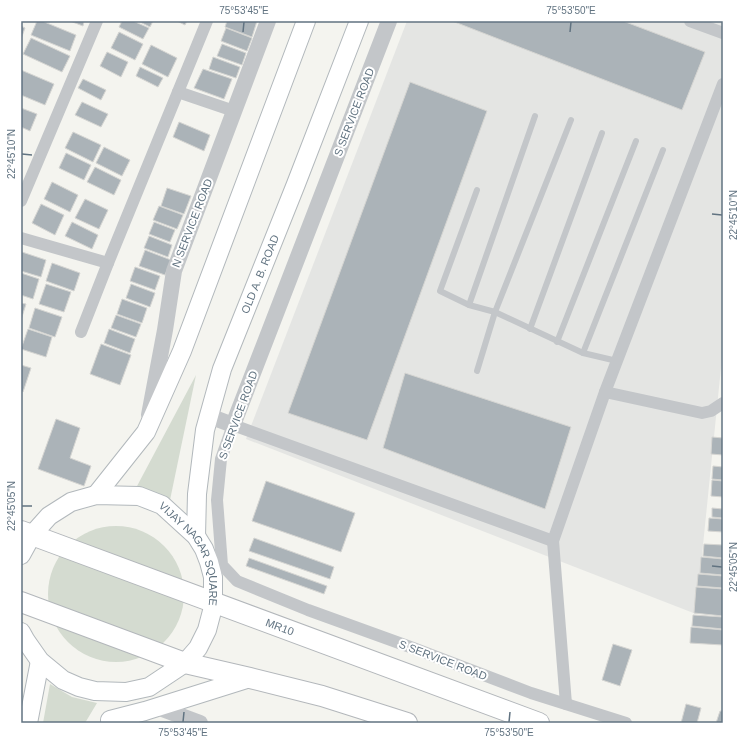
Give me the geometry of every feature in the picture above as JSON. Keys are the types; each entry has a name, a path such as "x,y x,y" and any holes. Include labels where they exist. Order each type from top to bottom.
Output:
{"main road":[{"path":"96,494 146,432 182,351 306,21"},
{"name":"OLD A. B. ROAD","path":"196,536 197,494 205,430 222,369 359,21"},
{"name":"VIJAY NAGAR SQUARE","path":"21,555 26,533 71,502 96,494 139,496 162,505 196,536 204,549 213,577 212,611 207,630 198,648 185,663 149,687 126,692 95,691 79,687 63,680 40,662 23,638"},
{"name":"MR10","path":"26,533 539,723"},
{"path":"21,602 185,663 322,696 407,723"},
{"path":"28,723 40,662"},
{"path":"109,722 250,678"},
{"path":"109,722 126,692"}],"street":[{"path":"21,200 97,21"},
{"path":"81,332 207,21"},
{"name":"N SERVICE ROAD","path":"146,432 165,330 174,271 268,21"},
{"name":"S SERVICE ROAD","path":"390,21 221,459 217,500 222,565 237,581 316,613 531,693 626,723"},
{"path":"690,21 723,33"},
{"path":"566,704 553,541 605,392 723,84"},
{"path":"178,92 234,111"},
{"path":"21,238 108,263"},
{"path":"605,392 702,413 711,411 723,403"},
{"path":"209,416 553,541"},
{"path":"157,707 200,723"}],"lane":[{"path":"468,306 535,116"},
{"path":"477,371 495,312 571,120"},
{"path":"530,329 602,133"},
{"path":"558,342 636,141"},
{"path":"583,353 663,150"},
{"path":"477,190 440,291 468,306 495,312 583,353 617,361"}],"shaded area":[{"path":"407,21 723,21 723,348 696,614 246,439"},
{"path":"196,375 170,500 136,488"},
{"path":"109,526 123,526 142,531 154,537 169,551 179,568 183,581 183,607 179,620 173,632 159,647 154,651 136,659 123,662 109,662 90,657 78,651 63,637 59,632 51,614 48,601 48,587 53,568 59,556 73,541 78,537 96,529"},
{"path":"50,684 72,697 97,703 85,723 43,723"}],"building":[{"path":"37,21 42,21 76,35 70,51 31,35"},
{"path":"70,21 84,21 83,26"},
{"path":"122,21 133,21 149,28 143,39 119,27"},
{"path":"138,21 153,21 150,27"},
{"path":"177,21 187,21 185,25"},
{"path":"227,21 257,21 252,37 225,27"},
{"path":"452,21 623,21 705,52 682,110"},
{"path":"21,26 25,28 21,39"},
{"path":"226,28 252,38 247,51 221,41"},
{"path":"119,32 143,44 135,60 111,48"},
{"path":"31,38 70,56 62,72 23,54"},
{"path":"222,44 246,53 242,65 217,56"},
{"path":"151,45 177,58 168,77 142,64"},
{"path":"107,52 128,62 121,77 100,66"},
{"path":"213,57 240,67 236,78 209,69"},
{"path":"140,67 163,78 158,87 136,76"},
{"path":"203,69 232,79 224,99 194,88"},
{"path":"21,70 54,84 45,105 21,95"},
{"path":"83,79 106,90 101,100 78,88"},
{"path":"410,82 487,111 367,440 288,413"},
{"path":"82,102 108,114 101,127 75,115"},
{"path":"21,108 37,114 30,131 21,127"},
{"path":"179,122 210,135 204,151 173,137"},
{"path":"73,132 101,145 93,162 65,148"},
{"path":"104,147 130,160 122,176 96,163"},
{"path":"66,153 91,165 84,180 59,168"},
{"path":"95,167 121,180 114,195 87,182"},
{"path":"52,182 78,195 70,212 44,199"},
{"path":"167,188 191,196 184,214 161,206"},
{"path":"85,199 108,210 99,229 75,218"},
{"path":"41,204 64,215 55,235 32,223"},
{"path":"159,206 183,215 177,229 153,220"},
{"path":"72,222 98,235 92,249 65,236"},
{"path":"154,222 175,230 170,242 149,234"},
{"path":"149,236 172,245 168,257 144,248"},
{"path":"145,250 171,260 165,275 139,266"},
{"path":"22,252 46,260 41,277 21,271"},
{"path":"52,263 80,273 74,291 46,281"},
{"path":"135,267 160,276 155,290 130,281"},
{"path":"21,273 39,279 33,299 21,295"},
{"path":"46,284 71,292 64,312 39,304"},
{"path":"131,284 155,293 150,307 126,298"},
{"path":"122,299 147,308 142,323 117,314"},
{"path":"21,303 26,304 21,320"},
{"path":"35,308 62,317 55,337 29,328"},
{"path":"116,315 141,324 136,337 111,328"},
{"path":"28,329 52,337 46,357 21,349"},
{"path":"109,329 135,339 130,353 104,343"},
{"path":"101,344 131,355 120,385 90,374"},
{"path":"21,365 31,368 23,392 21,391"},
{"path":"405,373 571,427 545,509 383,448"},
{"path":"56,419 80,428 70,458 91,466 84,486 38,469"},
{"path":"712,437 723,438 723,455 711,454"},
{"path":"713,466 723,467 723,480 712,479"},
{"path":"712,480 723,481 723,497 711,496"},
{"path":"266,481 355,513 341,552 252,521"},
{"path":"712,508 723,509 723,518 712,517"},
{"path":"709,518 723,519 723,532 708,531"},
{"path":"254,538 334,567 330,579 249,551"},
{"path":"704,544 723,545 723,558 703,556"},
{"path":"701,557 723,559 723,575 700,573"},
{"path":"249,558 327,586 324,594 246,566"},
{"path":"698,574 723,576 723,588 697,586"},
{"path":"696,587 723,589 723,616 694,613"},
{"path":"693,615 723,617 723,629 692,626"},
{"path":"691,627 723,630 723,645 690,643"},
{"path":"613,644 632,650 620,686 602,680"},
{"path":"686,704 701,708 697,723 681,723"},
{"path":"720,711 723,711 723,723 716,723"}]}
